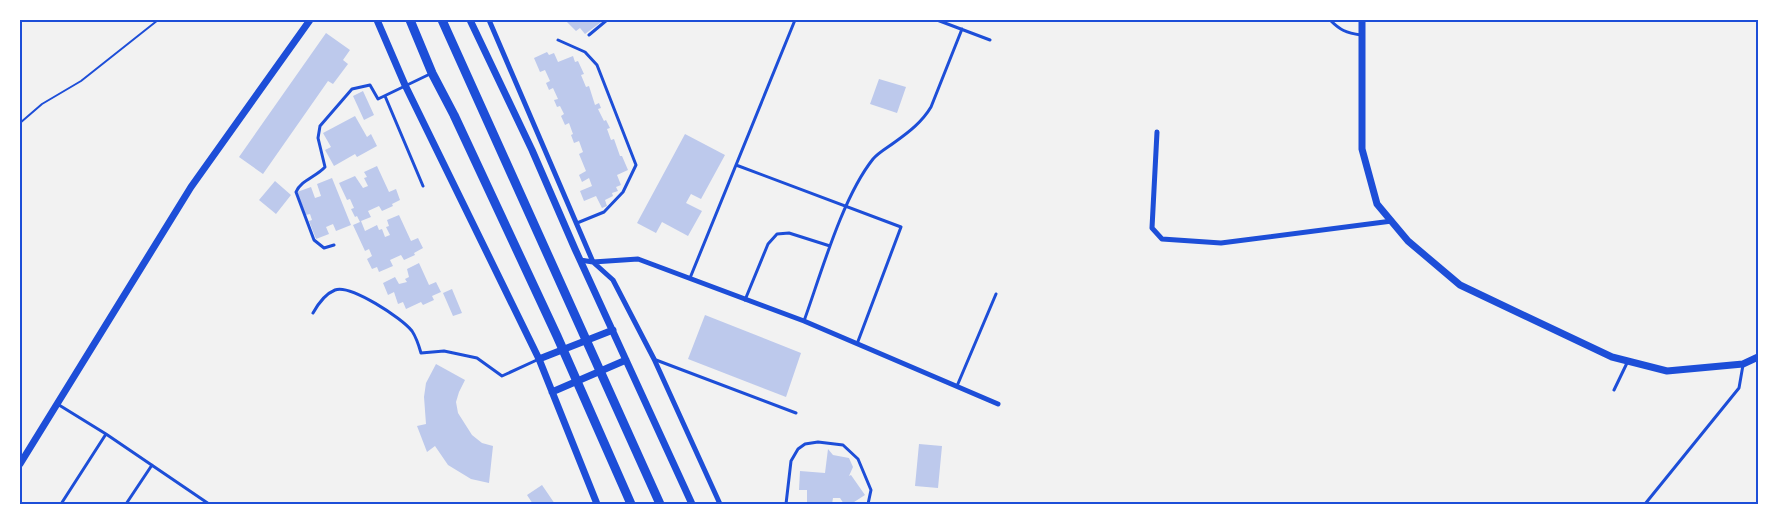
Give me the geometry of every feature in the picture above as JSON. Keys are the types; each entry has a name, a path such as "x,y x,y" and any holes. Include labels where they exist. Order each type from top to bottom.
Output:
{"highway":[{"path":"411,20 432,73 454,114 631,504"},
{"path":"442,20 660,504"}],"street":[{"path":"20,464 191,187 310,20"},
{"path":"377,20 405,85 539,359 597,504"},
{"path":"470,20 532,150 692,504"},
{"path":"489,20 593,262 614,280 654,359 720,504"},
{"path":"1362,20 1362,149 1377,204 1408,241 1460,285 1612,357 1667,371 1743,364 1758,357"},
{"path":"1157,132 1152,228 1162,238 1221,243 1392,221"},
{"path":"580,260 593,262 638,259 804,321 998,404"},
{"path":"539,359 613,330"},
{"path":"552,392 626,360"}],"lane":[{"path":"589,35 607,20"},
{"path":"690,280 795,20"},
{"path":"937,20 990,40"},
{"path":"1330,20 1340,30 1361,35"},
{"path":"804,321 830,246 847,206 872,160 926,117 962,29"},
{"path":"558,40 585,52 597,65 636,165 624,192 604,213 577,223"},
{"path":"334,245 324,248 314,240 296,192 299,185 325,167 318,138 320,126 352,89 370,85 378,99 432,73"},
{"path":"385,96 423,186"},
{"path":"736,165 901,226 857,344"},
{"path":"745,300 768,244 777,234 789,233 830,246"},
{"path":"313,314 319,302 336,289 346,289 391,312 412,331 422,352 444,351 477,358 502,376 539,359"},
{"path":"957,387 996,294"},
{"path":"654,359 796,412"},
{"path":"1614,390 1628,361"},
{"path":"1645,504 1739,388 1743,364"},
{"path":"57,404 106,434 209,504"},
{"path":"62,504 106,434"},
{"path":"786,504 791,461 798,448 818,442 843,445 858,459 871,490 868,504"},
{"path":"126,504 152,465"}],"path":[{"path":"20,123 42,104 81,81 158,20"}],"building":[{"path":"565,20 604,20 585,34 580,28 576,31"},
{"path":"326,33 350,50 343,60 348,64 333,84 328,81 263,174 239,157"},
{"path":"547,52 549,55 554,53 558,62 573,56 575,62 578,61 584,74 581,75 586,87 589,86 595,105 599,103 601,108 598,109 610,128 607,129 611,140 614,139 628,170 617,175 621,185 616,187 618,191 612,193 613,196 605,200 607,206 602,208 596,196 584,201 580,191 592,186 589,178 582,182 579,175 586,171 579,154 583,152 579,141 574,143 569,123 565,125 561,116 564,114 554,100 558,99 553,88 549,90 546,83 550,81 545,70 540,72 534,58"},
{"path":"879,79 906,87 897,113 870,104"},
{"path":"363,91 374,115 364,120 353,96"},
{"path":"355,116 367,137 371,134 377,146 357,157 355,154 334,166 325,150 331,147 323,133"},
{"path":"685,134 725,155 701,199 691,194 686,203 702,211 688,236 662,222 656,233 637,223"},
{"path":"377,166 389,192 396,189 400,200 382,211 379,206 368,211 371,217 361,221 365,231 377,225 379,230 382,229 385,237 390,235 386,227 389,226 387,220 399,215 411,241 418,238 423,248 404,260 401,255 390,260 393,266 379,272 377,267 372,269 367,259 372,256 369,249 365,251 353,225 360,222 351,209 354,208 350,199 347,200 339,183 355,176 363,188 368,186 364,172"},
{"path":"332,178 351,225 336,231 333,224 326,227 329,234 316,239 309,221 312,220 310,214 306,215 297,192 311,187 315,198 321,196 317,184"},
{"path":"275,181 291,195 276,214 259,200"},
{"path":"419,263 429,285 436,282 441,292 432,296 434,300 423,305 421,302 406,309 403,302 398,304 394,292 388,295 383,283 395,277 399,284 407,282 405,279 409,277 407,269"},
{"path":"452,289 462,313 453,316 443,293"},
{"path":"705,315 801,353 786,397 688,359"},
{"path":"436,364 465,380 456,402 458,413 472,435 482,443 493,446 489,483 471,479 448,465 435,446 427,452 417,426 426,424 424,397 426,383"},
{"path":"919,444 942,446 938,488 915,486"},
{"path":"828,449 833,455 849,458 853,467 849,476 851,475 865,495 851,504 844,504 840,498 833,498 832,504 807,504 807,490 799,490 800,471 825,473"},
{"path":"542,485 555,504 533,504 527,495"}]}
